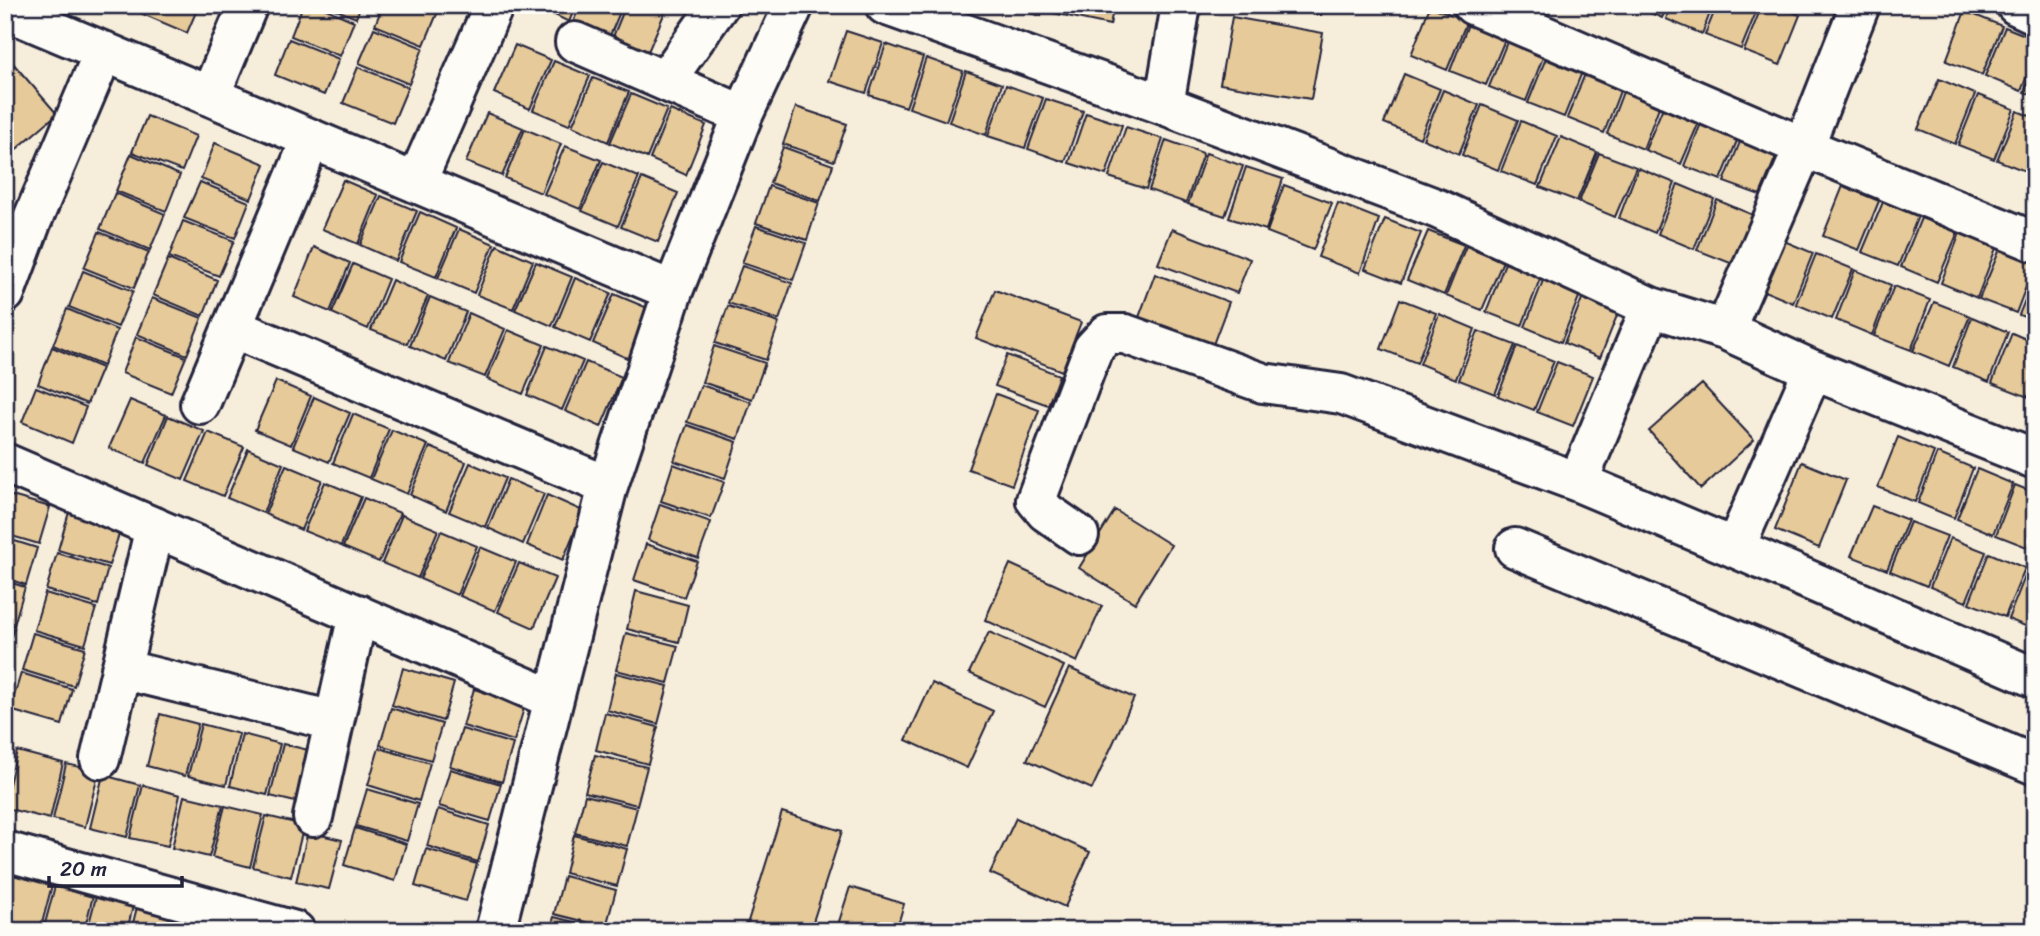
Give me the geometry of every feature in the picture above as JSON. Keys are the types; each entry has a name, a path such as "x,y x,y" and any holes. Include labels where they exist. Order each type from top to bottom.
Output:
{"street":[{"path":"210,96 248,5"},
{"path":"416,183 494,5"},
{"path":"664,81 719,5"},
{"path":"495,931 608,486 673,291 743,116 794,5"},
{"path":"885,5 1164,105 1438,209 1651,307 1725,330 1813,370 2035,459"},
{"path":"1164,105 1181,5"},
{"path":"1473,5 1804,147 2035,242"},
{"path":"1725,330 1804,147 1860,5"},
{"path":"2015,5 2035,14"},
{"path":"5,10 673,291"},
{"path":"575,42 743,116"},
{"path":"5,293 18,216 104,51"},
{"path":"200,404 312,139"},
{"path":"1578,482 1651,307"},
{"path":"233,328 608,486"},
{"path":"1079,535 1046,512 1036,500 1093,349 1107,334 1125,334 1263,383 1342,394 1578,482 2035,678"},
{"path":"1735,548 1813,370"},
{"path":"5,463 553,699"},
{"path":"100,759 155,527"},
{"path":"1515,548 2035,765"},
{"path":"313,817 358,614"},
{"path":"121,669 334,721"},
{"path":"5,851 295,931"}],"building":[{"path":"141,5 199,5 187,33 138,12"},
{"path":"303,5 317,5 354,21 340,56 291,36"},
{"path":"325,5 361,5 356,18"},
{"path":"383,5 429,5 439,9 424,45 375,25"},
{"path":"534,5 576,5 569,22"},
{"path":"580,5 623,5 609,38 573,23"},
{"path":"626,5 668,5 647,54 612,39"},
{"path":"998,5 1043,5 1041,16"},
{"path":"1055,5 1114,5 1110,25 1053,13"},
{"path":"1264,5 1324,5 1322,15"},
{"path":"1632,5 1668,5 1662,18"},
{"path":"1671,5 1713,5 1702,34 1666,19"},
{"path":"1717,5 1759,5 1741,49 1705,35"},
{"path":"1762,5 1775,5 1800,15 1780,65 1744,51"},
{"path":"1430,6 1467,21 1447,70 1411,55"},
{"path":"1965,11 2002,26 1982,75 1946,61"},
{"path":"1232,17 1323,33 1311,99 1220,84"},
{"path":"1469,22 1506,37 1486,85 1450,71"},
{"path":"2005,27 2035,39 2035,56 2021,91 1985,76"},
{"path":"374,28 423,48 409,84 359,63"},
{"path":"846,31 883,43 866,93 829,81"},
{"path":"1509,37 1545,52 1526,101 1489,87"},
{"path":"289,39 339,59 324,95 275,75"},
{"path":"886,44 923,57 906,107 869,95"},
{"path":"515,45 551,60 530,109 494,93"},
{"path":"1548,53 1584,67 1564,117 1528,103"},
{"path":"5,54 57,114 5,159"},
{"path":"926,58 963,71 946,121 909,108"},
{"path":"554,61 590,76 569,125 533,110"},
{"path":"2035,65 2035,96 2024,92"},
{"path":"358,67 408,87 393,123 343,103"},
{"path":"1587,69 1623,83 1604,133 1567,118"},
{"path":"966,71 1002,84 986,135 949,122"},
{"path":"1404,74 1440,89 1420,138 1384,123"},
{"path":"593,78 629,92 608,142 572,126"},
{"path":"1939,79 1975,94 1955,144 1918,129"},
{"path":"1626,84 1662,99 1643,149 1607,134"},
{"path":"1006,85 1043,98 1025,148 988,136"},
{"path":"1443,90 1479,105 1459,154 1423,139"},
{"path":"631,94 667,109 647,158 610,143"},
{"path":"1978,95 2014,109 1994,159 1958,145"},
{"path":"1046,99 1083,111 1065,162 1028,149"},
{"path":"1666,100 1702,115 1681,164 1645,150"},
{"path":"1482,105 1518,120 1498,170 1462,155"},
{"path":"796,107 847,124 834,161 783,144"},
{"path":"670,110 706,125 686,175 650,159"},
{"path":"2017,111 2035,118 2033,174 1997,160"},
{"path":"487,113 523,128 502,176 466,162"},
{"path":"1086,113 1122,125 1106,175 1069,163"},
{"path":"147,116 196,136 182,171 132,152"},
{"path":"1704,116 1741,131 1721,180 1684,166"},
{"path":"1521,121 1557,136 1537,185 1501,171"},
{"path":"1126,127 1163,139 1146,189 1109,177"},
{"path":"525,129 561,144 541,193 505,178"},
{"path":"1744,132 1780,147 1760,195 1724,182"},
{"path":"1561,137 1597,152 1577,201 1540,187"},
{"path":"1166,140 1203,153 1186,203 1149,190"},
{"path":"215,143 265,164 251,199 201,179"},
{"path":"565,146 601,160 580,209 544,194"},
{"path":"783,147 833,165 820,201 770,183"},
{"path":"1206,153 1243,166 1225,216 1188,204"},
{"path":"1599,153 1636,167 1615,217 1579,202"},
{"path":"131,154 180,175 166,211 116,191"},
{"path":"603,162 639,177 618,226 582,211"},
{"path":"1246,167 1283,179 1266,230 1229,218"},
{"path":"1638,168 1675,183 1655,233 1619,218"},
{"path":"642,178 678,193 658,242 621,227"},
{"path":"343,180 378,195 358,244 322,229"},
{"path":"200,182 249,202 235,238 184,218"},
{"path":"1678,184 1714,199 1694,249 1658,234"},
{"path":"1284,185 1332,203 1313,250 1267,232"},
{"path":"769,186 819,203 807,240 756,223"},
{"path":"1843,186 1879,201 1859,250 1823,236"},
{"path":"115,193 165,214 150,250 100,229"},
{"path":"381,196 417,211 396,261 360,245"},
{"path":"1717,200 1753,215 1733,264 1697,250"},
{"path":"1883,202 1918,216 1898,266 1862,252"},
{"path":"1338,203 1379,219 1360,273 1318,257"},
{"path":"420,212 456,228 436,277 399,262"},
{"path":"1921,218 1958,232 1937,282 1901,267"},
{"path":"1385,219 1421,233 1401,283 1365,269"},
{"path":"183,221 234,241 219,276 169,257"},
{"path":"756,226 806,243 793,280 742,263"},
{"path":"459,229 494,244 474,293 438,278"},
{"path":"1172,229 1250,259 1237,293 1158,264"},
{"path":"1428,231 1464,245 1444,295 1407,280"},
{"path":"99,232 149,252 134,288 84,268"},
{"path":"1960,233 1996,248 1977,298 1941,283"},
{"path":"1777,238 1813,253 1793,303 1757,288"},
{"path":"497,245 533,261 513,309 477,295"},
{"path":"1466,246 1503,261 1482,310 1446,296"},
{"path":"314,247 350,263 330,312 294,297"},
{"path":"2000,249 2035,263 2016,313 1979,299"},
{"path":"1816,254 1853,269 1832,319 1796,304"},
{"path":"168,259 217,280 203,316 153,295"},
{"path":"536,262 572,277 552,326 515,310"},
{"path":"1505,263 1541,276 1522,326 1486,312"},
{"path":"353,264 388,279 368,329 332,313"},
{"path":"742,266 792,283 779,320 728,303"},
{"path":"1855,270 1891,285 1872,335 1836,320"},
{"path":"83,271 133,291 118,327 69,307"},
{"path":"1155,274 1229,302 1212,347 1138,320"},
{"path":"2035,275 2035,321 2019,315"},
{"path":"575,278 611,293 590,342 555,327"},
{"path":"1544,278 1581,292 1561,342 1525,327"},
{"path":"392,280 428,296 407,344 371,330"},
{"path":"1894,286 1930,300 1911,350 1874,336"},
{"path":"995,290 1081,322 1062,371 976,338"},
{"path":"614,294 650,309 629,359 593,343"},
{"path":"1584,294 1620,308 1600,358 1564,343"},
{"path":"430,297 466,312 446,361 410,346"},
{"path":"152,298 202,318 187,355 137,334"},
{"path":"1400,299 1436,313 1417,363 1381,349"},
{"path":"1934,302 1970,316 1949,366 1913,351"},
{"path":"728,306 779,323 766,360 715,343"},
{"path":"67,309 117,330 103,366 53,345"},
{"path":"469,313 505,329 485,377 449,363"},
{"path":"1439,314 1475,329 1456,379 1420,364"},
{"path":"1972,317 2008,332 1989,382 1953,367"},
{"path":"508,330 544,345 523,394 487,379"},
{"path":"1478,331 1515,345 1495,394 1459,380"},
{"path":"2012,333 2035,343 2035,380 2028,397 1992,383"},
{"path":"136,337 186,357 171,393 122,373"},
{"path":"547,346 583,361 562,410 527,395"},
{"path":"714,346 765,363 752,399 702,382"},
{"path":"1517,346 1554,361 1534,410 1498,396"},
{"path":"52,347 102,368 87,404 38,384"},
{"path":"1007,355 1059,375 1048,405 995,386"},
{"path":"586,362 622,377 601,427 565,411"},
{"path":"1557,362 1593,376 1573,426 1537,412"},
{"path":"276,381 311,396 291,445 255,430"},
{"path":"1702,384 1754,440 1701,489 1649,431"},
{"path":"701,385 751,402 738,439 687,422"},
{"path":"36,387 86,407 72,443 22,422"},
{"path":"996,394 1039,410 1012,485 968,469"},
{"path":"314,397 350,413 329,462 293,447"},
{"path":"130,400 166,415 145,463 109,448"},
{"path":"353,414 389,429 369,478 333,463"},
{"path":"168,416 204,431 183,480 148,465"},
{"path":"687,425 737,442 725,478 674,461"},
{"path":"392,430 428,445 407,494 371,479"},
{"path":"208,432 244,447 223,496 187,481"},
{"path":"1898,437 1934,452 1915,502 1878,487"},
{"path":"430,447 466,462 446,511 410,495"},
{"path":"248,449 283,464 263,513 227,498"},
{"path":"1937,453 1973,468 1954,518 1918,503"},
{"path":"1802,462 1846,480 1819,548 1775,530"},
{"path":"470,463 505,478 485,527 449,512"},
{"path":"673,464 724,482 711,518 661,501"},
{"path":"286,465 322,480 301,530 265,514"},
{"path":"1977,469 2013,484 1993,534 1957,519"},
{"path":"508,479 544,494 523,544 488,528"},
{"path":"325,482 361,497 341,546 304,531"},
{"path":"2015,485 2035,493 2035,542 2032,549 1996,535"},
{"path":"5,494 50,507 39,544 5,534"},
{"path":"547,495 583,511 563,560 527,545"},
{"path":"364,498 400,513 379,562 343,547"},
{"path":"660,504 711,522 698,558 648,540"},
{"path":"1872,506 1908,520 1887,570 1851,556"},
{"path":"1115,510 1171,545 1135,603 1079,568"},
{"path":"69,512 121,528 109,565 58,550"},
{"path":"402,515 438,530 418,578 382,563"},
{"path":"1910,522 1947,536 1927,586 1890,571"},
{"path":"441,531 477,546 457,595 420,579"},
{"path":"5,538 37,548 26,585 5,578"},
{"path":"1950,538 1986,552 1966,602 1930,587"},
{"path":"646,544 697,561 684,597 634,580"},
{"path":"480,547 516,562 495,611 460,596"},
{"path":"57,553 108,568 98,605 46,590"},
{"path":"1989,553 2025,568 2005,617 1969,603"},
{"path":"519,563 555,578 534,628 498,612"},
{"path":"1010,564 1102,606 1077,662 985,620"},
{"path":"2028,569 2035,572 2035,630 2008,619"},
{"path":"5,581 25,587 14,625 5,622"},
{"path":"636,591 688,605 679,642 627,629"},
{"path":"45,593 96,608 85,645 34,630"},
{"path":"5,625 14,628 5,656"},
{"path":"989,632 1064,666 1045,707 969,673"},
{"path":"33,633 85,648 74,686 22,670"},
{"path":"626,633 678,646 668,683 616,670"},
{"path":"403,668 454,683 443,721 392,705"},
{"path":"1069,668 1134,698 1092,789 1027,760"},
{"path":"21,673 72,689 62,725 10,710"},
{"path":"616,673 668,686 658,724 607,710"},
{"path":"932,683 993,711 967,768 906,740"},
{"path":"474,689 525,705 514,741 463,726"},
{"path":"391,708 442,724 431,760 380,745"},
{"path":"605,713 658,727 648,764 596,750"},
{"path":"160,714 198,724 185,776 147,766"},
{"path":"201,724 239,734 226,785 188,776"},
{"path":"462,729 513,744 502,782 450,766"},
{"path":"242,734 280,744 267,795 230,786"},
{"path":"283,744 321,753 308,805 270,796"},
{"path":"379,748 430,763 419,801 368,785"},
{"path":"17,751 63,763 50,819 5,808"},
{"path":"595,755 647,767 637,805 585,792"},
{"path":"66,764 99,771 85,827 53,819"},
{"path":"450,769 501,784 490,821 439,806"},
{"path":"103,775 140,785 127,837 90,828"},
{"path":"143,785 180,795 168,846 130,838"},
{"path":"367,789 418,804 407,841 356,826"},
{"path":"585,795 637,808 627,846 575,833"},
{"path":"184,796 223,805 209,857 172,848"},
{"path":"225,806 263,815 250,867 212,857"},
{"path":"438,809 489,825 478,862 427,846"},
{"path":"782,812 842,831 810,931 745,931"},
{"path":"266,816 304,825 291,877 253,867"},
{"path":"1016,818 1090,852 1065,907 990,873"},
{"path":"355,828 406,844 395,881 344,865"},
{"path":"308,832 342,840 329,889 296,882"},
{"path":"574,835 627,849 617,886 565,873"},
{"path":"426,849 477,864 466,901 415,886"},
{"path":"5,873 11,875 5,897"},
{"path":"14,875 52,885 40,931 5,928 5,909"},
{"path":"564,876 616,890 606,927 554,914"},
{"path":"55,886 93,896 84,931 43,931"},
{"path":"850,887 904,904 896,931 836,931"},
{"path":"96,897 133,906 127,931 87,931"},
{"path":"137,907 175,918 171,931 131,931"},
{"path":"554,917 606,930 606,931 550,931"},
{"path":"178,918 216,928 215,931 174,931"}]}
